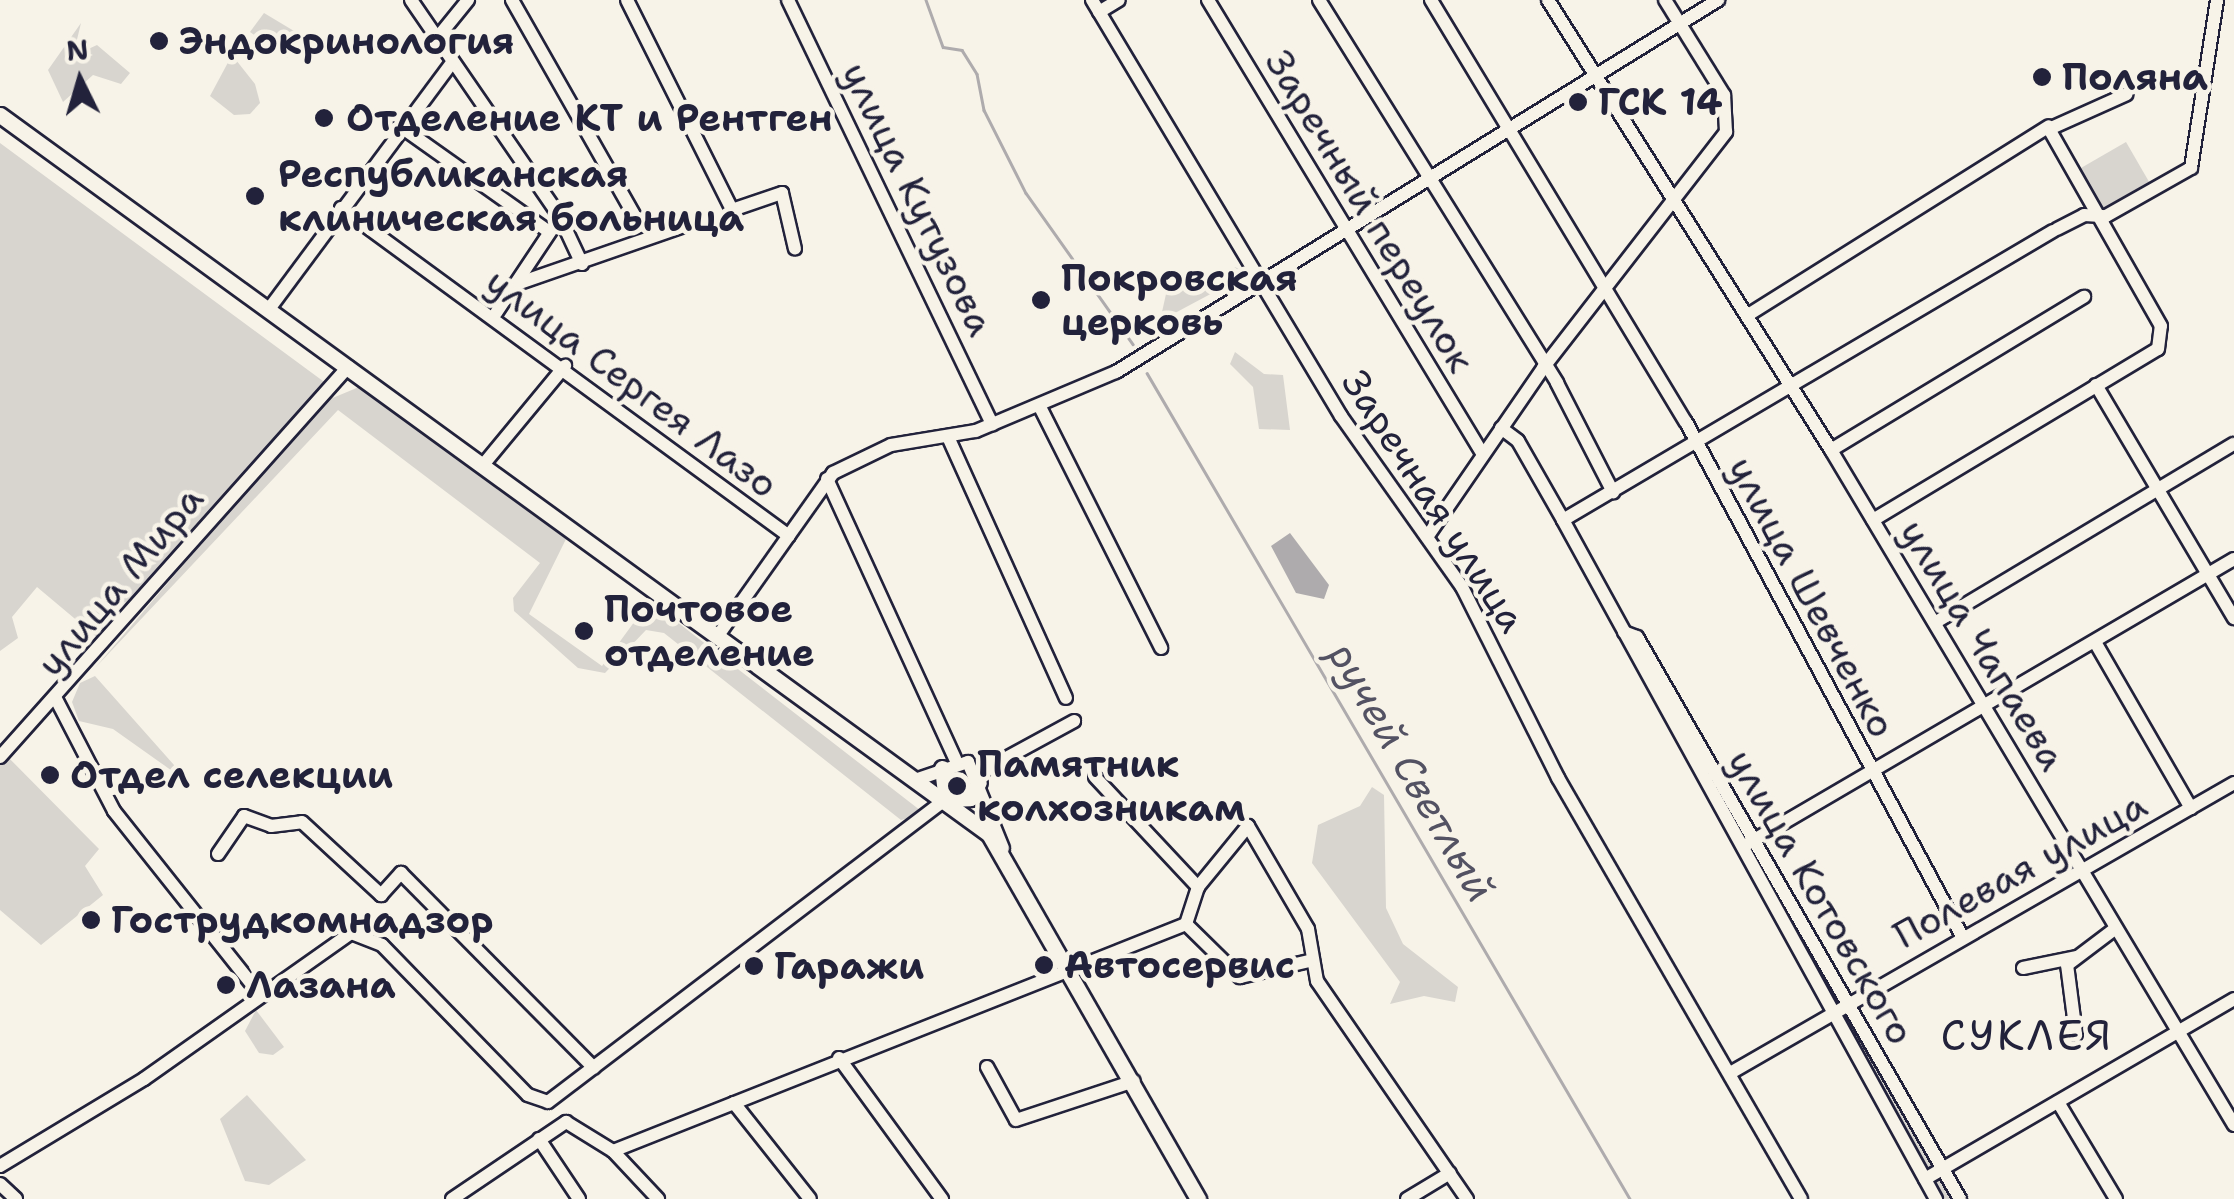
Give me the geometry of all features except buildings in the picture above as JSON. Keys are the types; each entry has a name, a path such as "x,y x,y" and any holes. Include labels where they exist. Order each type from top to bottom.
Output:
{"main road":[{"path":"0,115 946,799 1003,848 1198,1199"},
{"path":"946,799 948,764"},
{"path":"946,799 970,798 977,778"}],"street":[{"path":"410,0 560,217 582,264"},
{"path":"438,37 468,0"},
{"path":"512,0 638,222"},
{"path":"627,0 732,210 782,193 796,249"},
{"name":"улица Кутузова","path":"788,0 992,424"},
{"path":"1096,6 1118,0"},
{"name":"Заречный переулок","path":"1208,0 1482,453"},
{"path":"1319,0 1543,368 1613,492"},
{"name":"улица Шевченко","path":"1431,0 1510,125 1697,444 1963,938"},
{"name":"улица Чапаева","path":"1548,0 1936,622 2234,1125"},
{"path":"1427,537 1482,453 1605,284 1726,132 1724,94 1665,0"},
{"path":"717,636 827,479 891,445 948,439 1116,372 1342,226 1718,0"},
{"path":"1563,520 2055,230 2092,214 2106,216 2194,162 2216,0"},
{"name":"Заречная улица","path":"1096,6 1263,277 1342,416 1427,537 1801,1199"},
{"path":"269,309 400,126 452,62"},
{"path":"1748,315 2049,126 2127,94"},
{"path":"400,126 549,232"},
{"path":"1873,520 2158,349 2162,337 2092,214 2049,126"},
{"name":"улица Сергея Лазо","path":"342,208 496,313 790,536"},
{"path":"496,313 508,286 560,217"},
{"path":"508,286 582,264 687,225"},
{"path":"1831,450 2084,296"},
{"name":"улица Мира","path":"261,996 114,811 55,697 348,366"},
{"path":"483,465 565,366"},
{"path":"2096,385 2234,618"},
{"path":"1038,405 1162,648"},
{"path":"1515,409 1518,441"},
{"name":"улица Котовского","path":"1501,428 1518,441 1563,520 1936,1199"},
{"path":"948,439 1066,698"},
{"path":"1936,622 2234,444"},
{"path":"827,479 948,764 977,778 1003,848"},
{"path":"1742,846 2234,559"},
{"name":"улица Котовского","path":"1624,632 1637,637 1960,1199"},
{"path":"2096,642 2191,808"},
{"path":"0,757 55,697"},
{"path":"977,778 1074,721"},
{"path":"918,779 948,764"},
{"path":"1095,776 1198,887"},
{"name":"Полевая улица","path":"1732,1072 1831,1010 2234,782"},
{"path":"0,1166 261,996 336,937 362,933 528,1095 552,1099 946,799"},
{"path":"218,854 244,816 270,826 302,822 381,895 401,872 594,1068"},
{"path":"1186,924 1198,887 1248,826 1308,929 1309,961 1467,1199"},
{"path":"1186,924 1240,977 1309,961"},
{"path":"613,1151 839,1058 1186,924"},
{"path":"2023,968 2076,956 2116,928"},
{"path":"2076,956 2064,978 2076,1034"},
{"path":"1924,1179 2234,998"},
{"path":"839,1058 942,1199"},
{"path":"987,1067 1016,1120 1134,1081"},
{"path":"552,1099 566,1122 613,1151 658,1199"},
{"path":"2058,1102 2116,1199"},
{"path":"734,1104 810,1199"},
{"path":"454,1199 566,1122"},
{"path":"539,1139 578,1199"},
{"path":"1407,1199 1450,1173"},
{"path":"0,1184 16,1199"}],"shaded area":[{"path":"264,13 299,34 287,58 250,32"},
{"path":"81,23 73,56 97,45 130,73 121,84 93,75 63,102 48,70"},
{"path":"232,55 255,84 260,103 250,114 234,115 210,96"},
{"path":"2126,142 2149,182 2098,211 2075,172"},
{"path":"0,143 327,384 99,639 37,587 12,617 18,638 0,651"},
{"path":"1235,267 1248,274 1160,321 1168,285"},
{"path":"1235,352 1264,374 1283,375 1290,430 1259,429 1253,387 1230,364"},
{"path":"359,387 566,539 529,614 602,666 640,614 663,611 925,814 901,820 664,633 646,630 605,673 578,668 514,611 513,598 540,563 338,410 95,668 323,402"},
{"path":"1290,533 1329,585 1324,599 1296,593 1271,546"},
{"path":"1637,637 1960,1199 1936,1199"},
{"path":"95,676 174,765 175,773 113,729 79,721 72,702 80,683"},
{"path":"0,749 99,849 85,866 103,895 41,945 0,910"},
{"path":"1372,787 1384,795 1386,908 1403,944 1458,987 1455,1002 1424,996 1390,1004 1400,982 1312,863 1318,825 1360,806"},
{"path":"256,1010 284,1047 273,1055 259,1053 245,1031"},
{"path":"247,1095 306,1160 269,1185 245,1181 220,1119"}],"waterway":[{"name":"ручей Светлый","path":"926,0 943,47 962,50 977,74 984,110 1026,193 1133,344"},
{"name":"ручей Светлый","path":"1147,373 1630,1199"}],"place":[{"name":"Эндокринология","path":"159,41"},
{"name":"Поляна","path":"2042,77"},
{"name":"ГСК 14","path":"1578,102"},
{"name":"Отделение КТ и Рентген","path":"324,118"},
{"name":"Республиканская клиническая больница","path":"255,196"},
{"name":"Покровская церковь","path":"1041,300"},
{"name":"Почтовое отделение","path":"584,631"},
{"name":"Отдел селекции","path":"50,775"},
{"name":"Памятник колхозникам","path":"957,786"},
{"name":"Гострудкомнадзор","path":"91,920"},
{"name":"Автосервис","path":"1044,965"},
{"name":"Гаражи","path":"754,966"},
{"name":"Лазана","path":"226,985"}],"district":[{"name":"СУКЛЕЯ","path":"2027,1035"}]}
